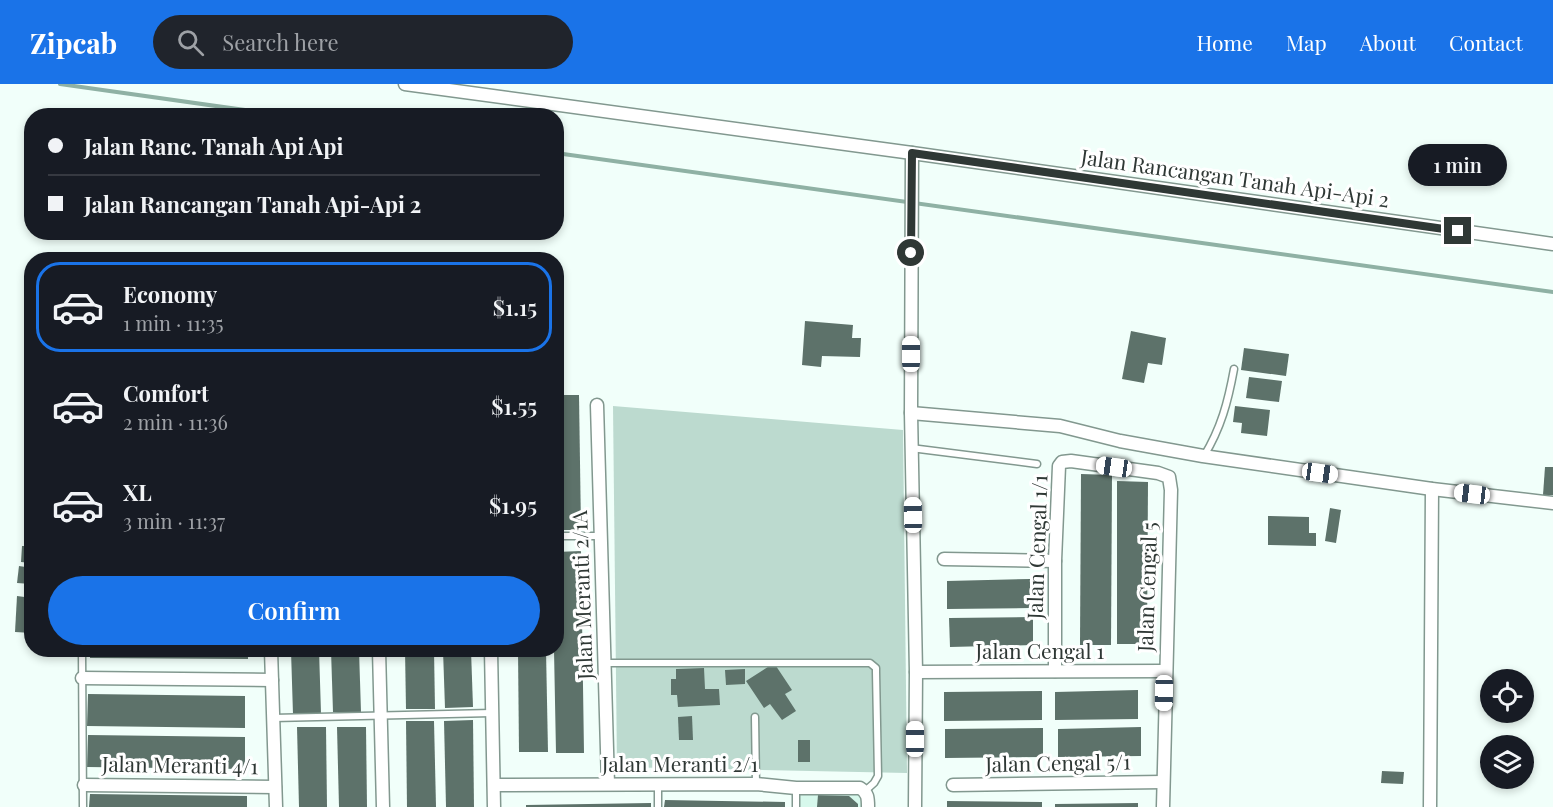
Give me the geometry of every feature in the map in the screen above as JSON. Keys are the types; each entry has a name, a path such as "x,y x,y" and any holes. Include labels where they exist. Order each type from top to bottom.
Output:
{"street":[{"name":"Jalan Rancangan Tanah Api-Api 2","path":"405,84 1553,244"},
{"path":"912,153 911,448 915,807"},
{"name":"Jalan Meranti 2/1A","path":"597,405 608,784"},
{"path":"911,413 1060,426 1120,441 1203,456 1432,489 1553,503"},
{"name":"Jalan Cengal 1/1","path":"1055,671 1058,470 1062,462 1071,461 1158,473 1169,477"},
{"name":"Jalan Cengal 5","path":"1163,807 1171,490 1169,477"},
{"path":"1430,807 1432,489"},
{"path":"944,559 1055,561"},
{"path":"271,657 276,807"},
{"path":"379,657 383,807"},
{"path":"491,657 494,807"},
{"name":"Jalan Cengal 1","path":"915,672 1165,671"},
{"path":"82,678 272,680"},
{"name":"Jalan Cengal 5/1","path":"953,785 1163,782"},
{"name":"Jalan Meranti 4/1","path":"84,784 275,787"},
{"name":"Jalan Meranti 2/1","path":"494,785 756,784 796,788 860,788 865,791"},
{"path":"865,791 868,797 868,807"}],"lane":[{"path":"1203,456 1217,434 1229,396 1234,369"},
{"path":"911,448 1037,464"},
{"path":"564,536 601,536"},
{"path":"82,657 83,807"},
{"path":"604,663 870,663 876,672 878,776 865,791"},
{"path":"272,718 492,713"},
{"path":"755,717 756,784"},
{"path":"658,785 658,807"},
{"path":"796,788 796,807"}],"shaded area":[{"path":"613,406 903,430 907,773 617,767"},
{"path":"799,792 862,792 862,807 799,807"}],"building":[{"path":"805,321 853,325 852,338 861,338 860,357 822,356 821,367 802,365"},
{"path":"1131,331 1166,338 1162,365 1148,363 1144,383 1122,379"},
{"path":"1244,348 1289,354 1286,376 1241,370"},
{"path":"1249,377 1282,381 1279,402 1246,398"},
{"path":"564,395 579,395 581,530 564,530"},
{"path":"1235,406 1270,410 1267,436 1241,433 1242,423 1233,422"},
{"path":"1545,467 1553,467 1553,495 1543,495"},
{"path":"1081,474 1112,475 1111,645 1080,645"},
{"path":"1117,481 1148,482 1147,644 1117,644"},
{"path":"1330,508 1341,510 1336,543 1325,541"},
{"path":"1268,516 1309,517 1309,533 1316,533 1316,546 1268,545"},
{"path":"22,546 24,546 24,562 21,562"},
{"path":"581,551 584,753 556,753 554,657 564,657 564,552"},
{"path":"19,566 24,567 24,584 17,583"},
{"path":"1030,579 1030,608 947,609 947,581"},
{"path":"17,596 24,597 24,633 15,632"},
{"path":"1033,617 1033,645 950,647 949,618"},
{"path":"248,657 248,659 90,658"},
{"path":"291,657 319,657 321,714 293,715"},
{"path":"331,657 359,657 361,712 333,712"},
{"path":"405,657 434,657 435,709 406,709"},
{"path":"443,657 471,657 473,707 445,708"},
{"path":"518,657 546,657 548,752 519,752"},
{"path":"774,663 792,690 785,694 796,711 782,720 770,704 764,708 746,681"},
{"path":"704,668 705,689 719,689 720,705 678,707 677,695 671,695 671,679 676,679 676,669"},
{"path":"745,669 745,684 726,685 725,670"},
{"path":"1138,690 1138,719 1055,720 1055,692"},
{"path":"1042,691 1042,720 944,721 944,692"},
{"path":"88,694 245,696 245,728 87,726"},
{"path":"692,716 693,740 679,740 678,717"},
{"path":"473,720 474,807 446,807 444,721"},
{"path":"406,721 434,721 436,807 407,807"},
{"path":"297,727 326,727 327,807 299,807"},
{"path":"337,727 366,727 367,807 339,807"},
{"path":"1141,727 1141,756 1058,757 1058,729"},
{"path":"1043,728 1043,757 945,758 945,729"},
{"path":"88,735 245,737 245,769 87,767"},
{"path":"798,740 810,740 810,762 798,762"},
{"path":"1382,771 1404,772 1403,784 1381,783"},
{"path":"90,794 247,796 247,807 89,807"},
{"path":"818,795 849,796 858,804 858,807 817,807"},
{"path":"665,800 785,802 785,807 664,807"},
{"path":"947,801 1042,802 1042,807 947,807"},
{"path":"651,803 651,807 526,807 526,805"},
{"path":"1138,803 1138,807 1055,807 1055,804"}],"waterway":[{"path":"60,84 230,108"},
{"path":"564,154 1553,292"}],"route":[{"path":"911,253 912,153 1458,231"}]}
